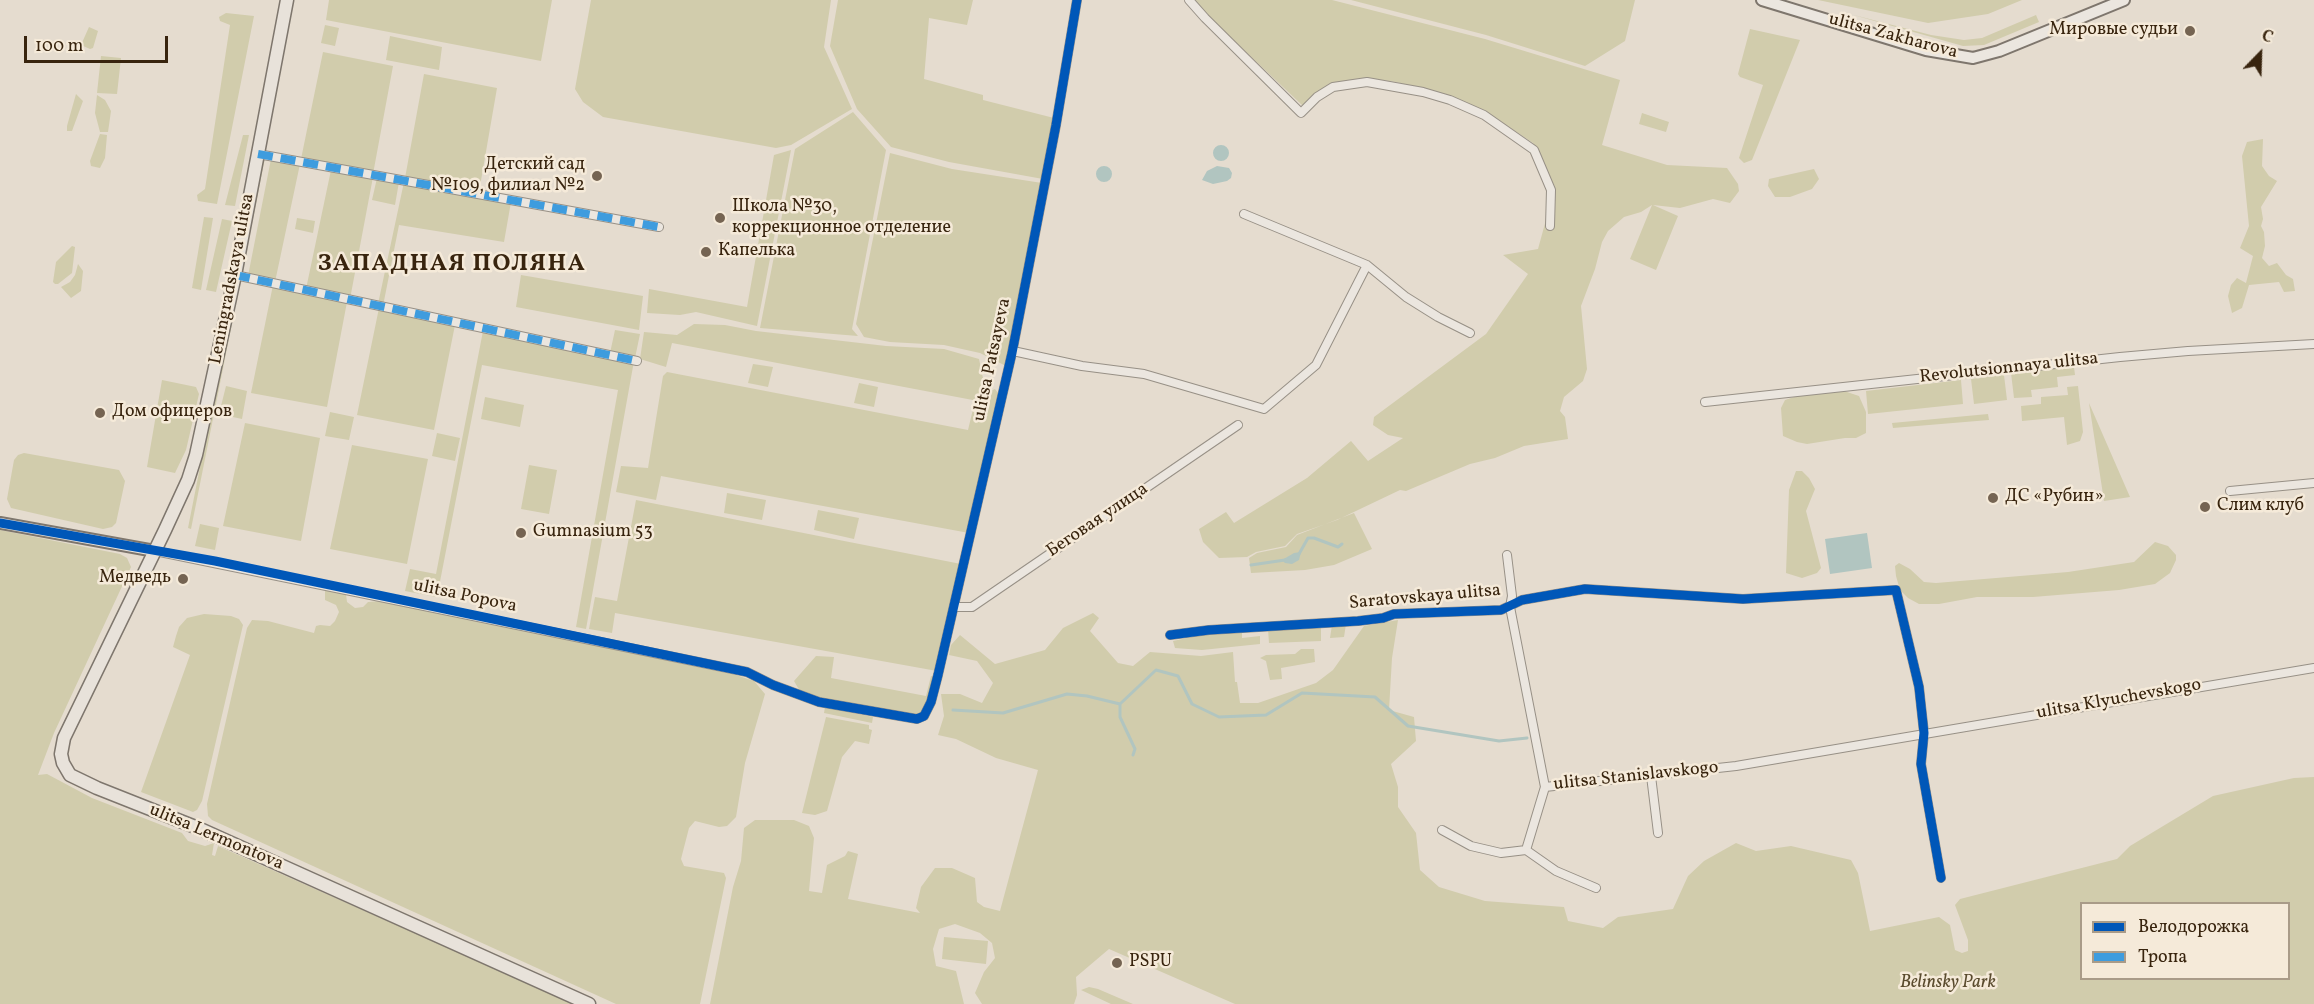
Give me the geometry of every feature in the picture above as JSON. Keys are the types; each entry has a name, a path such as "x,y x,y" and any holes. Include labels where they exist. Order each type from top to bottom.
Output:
{"main road":[{"name":"Leningradskaya ulitsa","path":"155,551 188,480 196,455 235,275 287,0"},
{"name":"ulitsa Zakharova","path":"1761,0 1926,50 1973,58 1999,51 2124,0"},
{"name":"ulitsa Popova","path":"0,523 155,551"},
{"name":"ulitsa Lermontova","path":"155,551 64,738 61,754 63,763 70,774 97,788 198,828 589,1004"}],"street":[{"name":"ulitsa Patsayeva","path":"917,719 924,716 931,702 1013,351 1077,0"},
{"path":"1190,0 1205,18 1301,113 1317,97 1333,87 1367,82 1423,92 1450,100 1484,115 1534,150 1551,190 1550,226"},
{"path":"258,154 659,227"},
{"path":"1244,214 1367,265 1406,297 1470,333"},
{"path":"1013,351 1082,366 1144,374 1264,409 1316,365 1367,265"},
{"path":"235,275 637,361"},
{"name":"Revolutsionnaya ulitsa","path":"1705,402 2120,357 2314,344"},
{"name":"Беговая улица","path":"955,607 972,607 1238,425"},
{"path":"2230,491 2314,483"},
{"name":"ulitsa Popova","path":"155,551 747,672 773,685 819,702 917,719"},
{"name":"ulitsa Stanislavskogo","path":"1507,555 1512,596 1510,607 1545,787 1736,766 1924,733"},
{"name":"Saratovskaya ulitsa","path":"1170,635 1209,630 1358,621 1383,618 1394,614 1501,610 1522,600 1585,589 1743,599 1896,590 1919,687 1924,733"},
{"name":"ulitsa Klyuchevskogo","path":"1924,733 2314,668"},
{"path":"1924,733 1921,764 1941,878"},
{"path":"1651,776 1658,833"},
{"path":"1526,850 1545,787"},
{"path":"1442,830 1472,846 1501,853 1526,850 1556,871 1596,888"}],"green space":[{"path":"329,0 552,0 541,61 326,20"},
{"path":"591,0 831,0 824,47 852,109 791,145 776,148 603,117 583,102 575,89"},
{"path":"838,0 973,0 967,25 929,18 924,79 983,95 983,100 1054,118 1043,179 949,162 891,147 857,109 830,46"},
{"path":"1195,0 1332,0 1485,39 1620,80 1602,145 1667,165 1727,168 1738,184 1739,191 1730,203 1713,199 1680,208 1653,205 1678,216 1656,270 1630,259 1652,205 1641,212 1624,217 1608,231 1602,242 1581,306 1587,369 1583,381 1564,397 1560,411 1565,417 1568,439 1524,446 1495,458 1470,464 1406,491 1400,490 1337,520 1297,534 1285,546 1256,552 1247,557 1219,558 1203,542 1199,529 1226,512 1234,523 1307,478 1351,441 1368,461 1403,438 1388,435 1373,425 1374,417 1486,334 1528,274 1503,255 1538,249 1555,187 1533,143 1485,111 1449,96 1396,82 1366,78 1332,84 1316,93 1303,106 1207,15"},
{"path":"1351,0 1635,0 1625,41 1585,66 1486,35"},
{"path":"1818,0 2022,0 1988,14 1928,23"},
{"path":"226,13 254,16 217,204 198,201 197,195 205,189 230,25 220,21 219,17"},
{"path":"1850,14 1931,35 1964,40 1982,38 2036,15 2039,22 1984,45 1963,46"},
{"path":"325,25 339,28 335,46 321,43"},
{"path":"89,27 98,31 93,48 90,49 81,45"},
{"path":"1750,29 1800,40 1752,160 1744,163 1739,158 1763,85 1740,77 1738,74"},
{"path":"390,36 442,47 439,70 386,60"},
{"path":"323,52 393,66 373,174 301,159"},
{"path":"101,56 121,58 117,94 97,93"},
{"path":"424,74 497,88 479,192 405,178"},
{"path":"76,94 83,101 72,131 67,131 67,126"},
{"path":"97,95 105,100 111,111 108,132 100,132 95,113"},
{"path":"853,112 886,150 852,329 858,336 760,328 795,149"},
{"path":"1642,113 1669,122 1666,132 1639,124"},
{"path":"100,134 107,135 105,158 100,168 91,166 90,161"},
{"path":"243,135 249,135 235,206 225,205"},
{"path":"2263,139 2262,166 2269,176 2277,181 2261,207 2263,219 2261,226 2265,246 2262,258 2269,266 2277,263 2286,275 2293,279 2295,291 2284,292 2279,282 2249,285 2242,308 2232,313 2228,296 2231,285 2237,278 2246,283 2253,256 2240,248 2249,226 2242,156 2247,142"},
{"path":"791,150 757,326 696,312 680,315 647,313 649,289 747,307 774,155"},
{"path":"890,153 952,169 1042,183 1008,367 980,353 944,345 890,342 864,337 856,324"},
{"path":"261,157 265,158 191,529 188,528"},
{"path":"271,159 300,164 275,282 248,276"},
{"path":"1814,169 1819,179 1812,189 1790,197 1775,197 1768,186 1769,179"},
{"path":"331,170 373,177 350,299 306,289"},
{"path":"377,178 399,182 395,205 372,200"},
{"path":"404,182 511,202 504,242 399,225 383,306 378,304"},
{"path":"204,217 213,218 201,290 192,288"},
{"path":"297,218 315,221 313,233 295,229"},
{"path":"222,219 232,221 216,292 206,290"},
{"path":"72,246 75,247 72,273 55,284 53,282 56,262"},
{"path":"78,264 83,271 81,291 71,298 61,287 70,282"},
{"path":"521,275 643,296 639,330 516,307"},
{"path":"273,285 347,302 327,407 251,393"},
{"path":"379,308 455,325 434,430 357,415"},
{"path":"694,324 725,325 756,331 886,346 944,349 979,359 984,383 978,401 672,343 666,367 640,359 644,332 677,335"},
{"path":"615,330 640,334 635,358 610,353"},
{"path":"483,331 634,361 586,629 576,627 618,390 482,365 437,597 405,591 410,569 436,574"},
{"path":"753,364 773,367 768,387 748,383"},
{"path":"2074,367 2075,375 2057,377 2058,387 2031,390 2032,397 2014,398 2011,373"},
{"path":"667,372 968,430 974,405 984,403 987,392 995,389 1001,397 969,533 661,476 656,500 616,492 621,466 648,468 663,376"},
{"path":"2004,375 2007,400 1974,404 1971,379"},
{"path":"162,380 196,387 199,394 186,450 175,473 147,467"},
{"path":"1961,380 1963,404 1868,414 1866,391"},
{"path":"859,383 878,387 874,407 854,403"},
{"path":"226,386 247,391 242,419 219,414"},
{"path":"2078,386 2083,432 2080,441 2067,445 2064,417 2022,421 2021,406 2041,404 2041,397 2068,395 2067,387"},
{"path":"1844,391 1859,396 1866,412 1866,433 1856,438 1807,444 1783,436 1781,408 1785,400 1800,395"},
{"path":"485,397 524,405 520,427 481,419"},
{"path":"2089,403 2130,497 2104,501"},
{"path":"330,412 354,417 349,440 325,436"},
{"path":"1988,414 1989,420 1893,428 1892,423"},
{"path":"245,423 320,438 301,541 223,526"},
{"path":"437,433 460,438 455,461 432,456"},
{"path":"352,445 428,459 407,564 330,549"},
{"path":"24,453 119,470 125,481 116,523 112,527 103,529 11,508 7,499 14,460 18,455"},
{"path":"529,465 557,470 549,514 521,509"},
{"path":"1796,471 1802,471 1815,489 1806,511 1821,568 1817,573 1802,578 1786,573 1789,490"},
{"path":"727,493 766,500 762,520 724,513"},
{"path":"636,500 961,564 937,671 615,613 612,633 589,629 595,597 617,601"},
{"path":"818,510 859,518 854,539 814,530"},
{"path":"1354,513 1372,549 1334,565 1305,570 1251,573 1249,558 1257,553 1286,547 1297,535"},
{"path":"200,524 219,528 215,550 195,546"},
{"path":"0,530 120,554 127,558 131,567 54,733 38,775 47,774 92,798 182,833 188,841 205,846 214,843 212,855 215,856 218,846 575,1004 0,1004"},
{"path":"2155,542 2168,546 2176,555 2170,573 2155,584 2119,590 2033,597 1977,597 1939,604 1919,604 1900,590 1896,576 1895,566 1899,563 1910,569 1924,582 1936,583 2068,572 2134,562"},
{"path":"328,588 346,594 347,602 355,608 363,607 368,602 380,601 733,674 754,681 765,694 745,763 736,817 727,826 719,827 695,821 689,828 681,859 684,866 724,873 726,878 700,1004 616,1004 212,820 208,816 207,804 247,628 252,620 268,621 314,633 316,626 330,626 339,612 336,605 325,600 325,591"},
{"name":"Belinsky Park","path":"1093,613 1099,618 1090,631 1118,663 1133,666 1150,652 1201,656 1233,652 1235,682 1237,682 1240,703 1258,703 1316,683 1333,670 1364,626 1398,620 1392,658 1389,710 1414,717 1416,741 1391,764 1398,787 1398,807 1416,833 1420,870 1439,887 1485,901 1564,907 1568,921 1603,928 1618,917 1673,909 1688,876 1704,861 1736,843 1756,851 1791,846 1851,860 1858,873 1870,931 1939,917 1950,925 1955,950 1962,953 1968,951 1968,940 1955,905 1960,899 2117,859 2130,846 2213,796 2294,778 2314,777 2314,1004 1235,1004 1109,949 1076,977 1077,995 1074,1004 982,1004 975,993 984,972 995,958 992,943 980,933 955,924 939,929 933,949 936,966 956,971 964,1004 710,1004 733,887 741,861 744,828 755,820 794,820 809,826 814,838 809,891 822,893 827,865 845,856 848,851 858,854 848,899 920,913 916,908 921,887 935,868 952,868 975,878 977,902 984,907 1000,911 1038,770 996,758 956,739 938,735 944,716 941,694 960,694 982,703 993,683 977,661 949,655 951,645 960,635 995,664 1045,650 1063,628"},
{"path":"204,614 231,616 239,619 243,625 202,801 197,810 193,812 141,792 190,655 173,647 179,627 187,618"},
{"path":"1346,624 1344,637 1330,638 1332,625"},
{"path":"1321,626 1321,641 1269,643 1268,629"},
{"path":"1242,632 1242,638 1260,636 1260,644 1202,650 1175,648 1173,641 1210,633"},
{"path":"1301,649 1314,649 1315,662 1281,668 1282,679 1270,680 1266,661 1260,658 1266,655 1295,654"},
{"path":"816,656 834,657 831,678 926,696 931,676 936,677 923,714 917,716 822,701 801,693 794,681"},
{"path":"825,707 873,717 872,723 824,713"},
{"path":"826,717 869,725 869,729 872,730 869,744 855,741 842,757 827,811 815,815 802,813"},
{"path":"944,937 988,941 986,964 942,959"},
{"path":"1089,987 1133,1004 1111,1004 1081,990"}],"shaded area":[{"path":"1221,145 1227,147 1229,153 1227,159 1221,161 1215,159 1213,153 1215,147"},
{"path":"1104,166 1112,174 1104,182 1096,174"},
{"path":"1217,166 1229,168 1232,173 1231,178 1213,184 1202,180 1207,171"},
{"path":"1867,533 1872,568 1830,574 1825,539"},
{"path":"1301,552 1299,560 1292,564 1282,560 1294,553"}],"waterway":[{"path":"1299,554 1308,538 1338,547 1342,544"},
{"path":"1251,565 1285,560"},
{"path":"1133,755 1135,749 1120,717 1120,704 1156,670 1178,676 1192,704 1219,717 1266,715 1302,693 1375,697 1408,726 1499,741 1527,738"},
{"path":"953,710 1003,713 1067,694 1120,704"}],"marked path":[{"path":"258,154 659,227"},
{"path":"235,275 637,361"}],"cycle path":[{"path":"0,523 215,561 747,672 773,685 819,702 917,719 924,716 931,702 938,675 1012,353 1056,125 1077,0"},
{"path":"1170,635 1209,630 1358,621 1383,618 1394,614 1501,610 1522,600 1585,589 1743,599 1896,590 1919,687 1924,733 1921,764 1941,878"}],"place":[{"name":"Мировые судьи","path":"2190,31"},
{"name":"Детский сад №109, филиал №2","path":"597,176"},
{"name":"Школа №30, коррекционное отделение","path":"720,218"},
{"name":"Капелька","path":"706,252"},
{"name":"Дом офицеров","path":"100,413"},
{"name":"ДС «Рубин»","path":"1993,498"},
{"name":"Слим клуб","path":"2205,507"},
{"name":"Gumnasium 53","path":"521,533"},
{"name":"Медведь","path":"183,579"},
{"name":"PSPU","path":"1117,963"}],"district":[{"name":"ЗАПАДНАЯ ПОЛЯНА","path":"452,266"}]}
